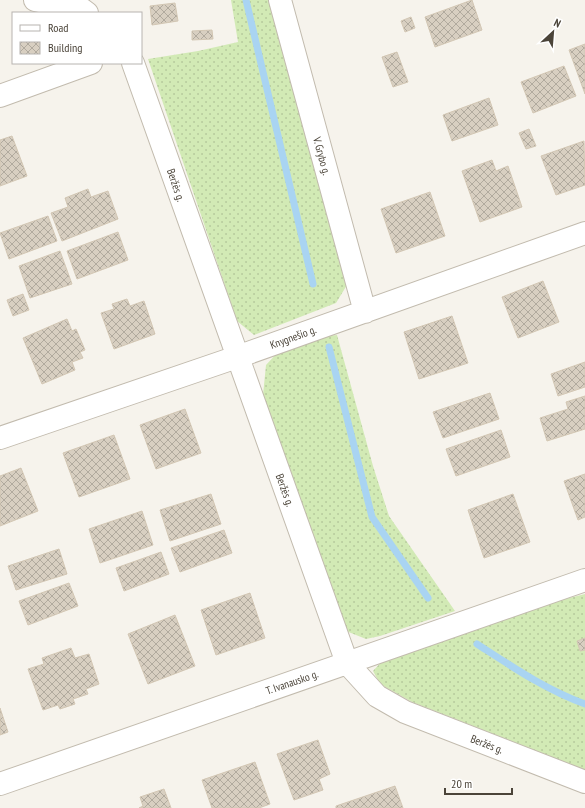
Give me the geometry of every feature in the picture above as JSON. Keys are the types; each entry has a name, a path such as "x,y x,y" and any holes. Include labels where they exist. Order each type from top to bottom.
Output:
{"street":[{"path":"36,0 83,10 86,12"},
{"name":"V. Grybo g.","path":"280,0 365,312"},
{"path":"0,96 88,64"},
{"name":"Beržės g.","path":"133,64 347,663 377,696 405,712 585,782"},
{"name":"Knygnešio g.","path":"0,438 237,357 585,233"},
{"name":"T. Ivanausko g.","path":"0,784 585,580"}],"green space":[{"path":"231,0 269,0 347,285 336,303 254,335 237,321 148,59 198,51 238,42"},
{"path":"337,335 373,466 389,516 455,611 380,636 366,639 346,631 263,395 266,365 280,350 318,337"},
{"path":"585,594 585,770 412,702 380,684 373,671 384,659 534,607"}],"building":[{"path":"472,0 482,30 435,47 425,17"},
{"path":"175,3 178,21 152,25 150,6"},
{"path":"411,17 415,28 405,32 401,21"},
{"path":"212,30 213,39 192,40 192,31"},
{"path":"585,44 585,94 569,50"},
{"path":"397,52 408,82 393,87 382,57"},
{"path":"564,66 576,96 533,113 521,82"},
{"path":"489,98 498,125 452,141 443,115"},
{"path":"529,129 536,146 526,149 519,133"},
{"path":"12,136 27,176 0,186 0,140"},
{"path":"584,141 585,185 556,195 541,156"},
{"path":"492,160 496,171 508,166 522,207 480,222 462,171"},
{"path":"88,189 91,197 108,191 118,219 62,241 51,213 68,207 65,198"},
{"path":"430,192 445,236 396,253 381,209"},
{"path":"48,216 57,241 9,259 0,233"},
{"path":"118,232 128,260 77,279 67,251"},
{"path":"60,251 72,284 30,298 19,266"},
{"path":"543,281 559,322 518,338 502,297"},
{"path":"23,294 29,310 13,316 7,300"},
{"path":"127,299 130,306 144,301 155,334 114,349 101,313 114,309 112,304"},
{"path":"452,316 468,363 419,379 404,332"},
{"path":"67,319 72,331 76,329 85,350 80,352 83,358 72,362 75,370 42,384 23,338"},
{"path":"585,362 585,387 558,396 551,374"},
{"path":"490,393 499,419 443,438 433,412"},
{"path":"585,396 585,429 547,441 540,418 568,409 566,402"},
{"path":"185,409 201,453 156,469 140,425"},
{"path":"501,430 510,457 456,476 446,449"},
{"path":"114,435 130,479 79,497 63,453"},
{"path":"21,468 38,511 0,526 0,476"},
{"path":"585,474 585,517 578,520 564,481"},
{"path":"211,494 221,524 170,541 160,510"},
{"path":"513,494 530,542 484,558 468,510"},
{"path":"142,511 153,545 100,563 89,529"},
{"path":"224,530 232,553 180,572 171,548"},
{"path":"59,549 67,574 16,590 8,566"},
{"path":"161,552 169,574 124,591 116,568"},
{"path":"69,583 78,606 28,625 19,601"},
{"path":"250,593 265,638 216,655 201,610"},
{"path":"175,615 195,666 148,684 128,634"},
{"path":"585,638 585,650 580,651 577,641"},
{"path":"71,648 75,658 89,654 99,684 86,689 88,694 73,699 75,704 60,709 58,705 43,710 28,669 44,664 42,658"},
{"path":"0,708 8,732 0,735"},
{"path":"318,740 330,774 319,779 323,790 294,800 277,754"},
{"path":"255,762 270,804 259,808 212,808 202,780"},
{"path":"395,786 403,808 336,808 336,806"},
{"path":"164,789 171,808 139,808 143,806 140,797"}],"waterway":[{"path":"246,0 313,284"},
{"path":"329,347 372,517 428,598"},
{"path":"477,644 543,685 585,704"}]}
